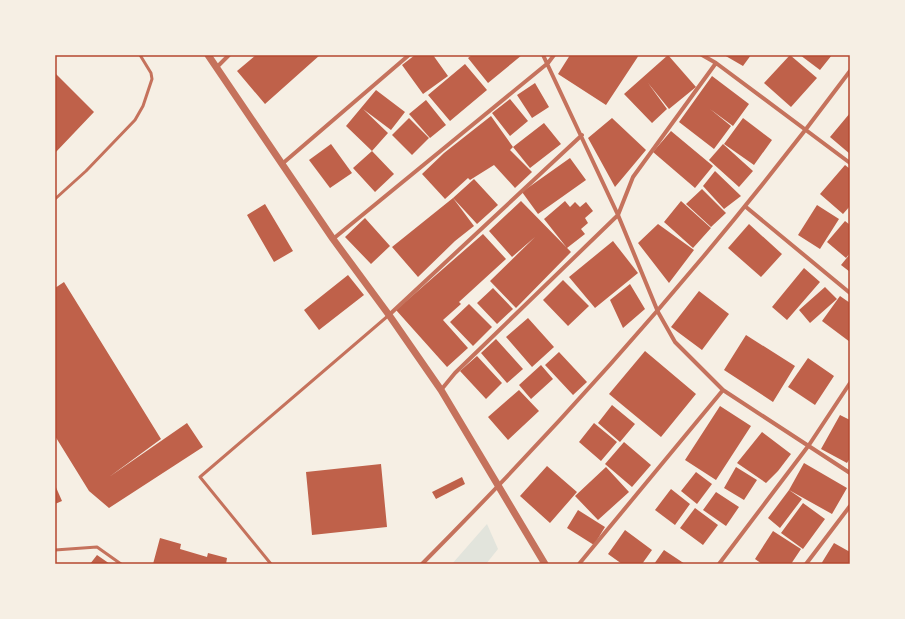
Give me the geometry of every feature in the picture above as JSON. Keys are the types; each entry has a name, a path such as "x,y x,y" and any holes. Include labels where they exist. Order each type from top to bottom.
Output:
{"street":[{"path":"208,55 333,239 389,315 441,390 544,564"},
{"path":"217,67 228,55"},
{"path":"282,164 409,55"},
{"path":"543,55 582,135 618,215 658,312 675,342 723,390 850,473"},
{"path":"333,239 548,63 554,55"},
{"path":"702,55 716,63 807,129 850,163"},
{"path":"441,390 456,373 618,215 633,177 716,63"},
{"path":"422,564 498,488 658,312 746,207 850,71"},
{"path":"389,315 582,135"},
{"path":"746,207 850,293"},
{"path":"719,564 809,445 850,383"},
{"path":"579,564 723,390"},
{"path":"806,564 850,506"}],"lane":[{"path":"55,199 86,171 136,120 143,106 152,79 151,73 140,55"},
{"path":"271,564 200,477 389,315"},
{"path":"55,550 97,547 121,564"}],"shaded area":[{"path":"487,524 498,549 486,564 452,564"}],"building":[{"path":"256,55 320,55 265,104 237,71"},
{"path":"415,55 433,55 448,76 423,94 402,65"},
{"path":"472,55 522,55 488,83 468,58"},
{"path":"570,55 639,55 606,105 558,74"},
{"path":"668,55 696,87 669,109 648,83 667,109 652,123 624,94"},
{"path":"724,55 751,55 743,66"},
{"path":"790,55 817,78 791,107 764,83"},
{"path":"800,55 832,55 820,70"},
{"path":"465,64 487,90 450,121 428,95"},
{"path":"55,73 94,112 55,153"},
{"path":"712,76 749,104 733,126 710,109 731,126 714,149 679,122"},
{"path":"535,83 549,107 532,118 517,95"},
{"path":"376,90 405,112 391,130 363,109 388,133 372,151 346,126"},
{"path":"510,99 528,121 510,136 492,113"},
{"path":"426,100 446,125 430,138 409,114"},
{"path":"850,113 850,154 830,137"},
{"path":"491,116 513,147 510,150 532,172 515,188 494,165 470,180 468,178 445,199 422,174 444,153"},
{"path":"409,118 429,138 412,155 392,135"},
{"path":"612,118 646,150 615,187 588,138"},
{"path":"743,118 772,140 754,165 724,144"},
{"path":"544,123 561,144 530,168 513,147"},
{"path":"671,131 713,166 695,188 653,152"},
{"path":"331,144 352,173 330,188 309,160"},
{"path":"723,144 753,171 739,187 709,160"},
{"path":"372,151 394,174 375,192 353,168"},
{"path":"570,158 586,180 538,214 522,192"},
{"path":"845,165 850,169 850,206 843,214 820,194"},
{"path":"715,171 741,196 724,209 703,186"},
{"path":"474,179 498,205 477,224 453,198"},
{"path":"702,189 726,213 711,227 686,204"},
{"path":"453,198 474,226 455,241 418,277 392,247"},
{"path":"521,201 571,252 516,308 490,281 535,237 512,257 489,231"},
{"path":"565,201 570,207 575,202 580,207 586,202 593,211 585,218 588,223 581,229 585,234 567,248 544,219"},
{"path":"681,201 711,228 693,248 664,222"},
{"path":"265,204 293,251 274,262 247,215"},
{"path":"817,205 839,219 820,249 798,235"},
{"path":"365,218 390,246 371,264 345,237"},
{"path":"845,221 850,225 850,253 846,258 827,242"},
{"path":"658,224 694,250 669,283 638,243"},
{"path":"749,224 782,254 761,277 728,248"},
{"path":"483,234 506,259 459,302 461,304 443,320 468,348 447,367 396,310"},
{"path":"613,241 638,273 595,308 569,277"},
{"path":"850,254 850,272 841,265"},
{"path":"804,268 820,282 787,320 772,307"},
{"path":"348,275 364,295 319,330 304,310"},
{"path":"563,280 589,306 568,326 543,300"},
{"path":"64,282 161,439 109,477 187,423 203,447 109,508 89,491 55,436 55,288"},
{"path":"630,284 645,309 623,328 610,300"},
{"path":"825,287 837,299 810,323 799,310"},
{"path":"493,288 513,309 497,324 477,303"},
{"path":"699,291 729,314 702,350 671,327"},
{"path":"840,296 850,303 850,342 822,321"},
{"path":"469,304 492,327 473,346 450,322"},
{"path":"528,318 554,347 532,367 506,337"},
{"path":"746,335 795,366 773,402 724,370"},
{"path":"496,339 523,369 507,383 481,353"},
{"path":"645,351 696,394 661,437 609,394"},
{"path":"559,352 587,382 573,395 545,365"},
{"path":"477,356 502,383 486,399 460,371"},
{"path":"808,358 834,376 815,405 788,387"},
{"path":"541,365 553,379 531,399 519,385"},
{"path":"519,390 539,411 508,440 488,417"},
{"path":"612,405 635,424 620,442 598,423"},
{"path":"720,406 751,426 716,480 685,460"},
{"path":"840,415 850,420 850,458 847,463 821,449"},
{"path":"594,423 617,442 601,461 579,442"},
{"path":"762,432 791,454 778,471 766,483 737,463"},
{"path":"624,442 651,465 632,487 605,464"},
{"path":"804,463 847,488 832,514 789,490"},
{"path":"381,464 387,527 312,535 306,472"},
{"path":"547,466 577,492 550,523 520,496"},
{"path":"606,467 629,492 598,520 575,496"},
{"path":"736,467 757,480 744,500 724,488"},
{"path":"696,472 712,484 697,504 681,491"},
{"path":"462,477 465,484 436,499 432,492"},
{"path":"55,485 62,501 55,504"},
{"path":"671,489 690,504 675,525 655,510"},
{"path":"789,490 802,499 780,528 768,518"},
{"path":"716,492 739,507 726,526 703,510"},
{"path":"803,503 825,519 803,549 781,533"},
{"path":"695,508 718,525 703,545 680,528"},
{"path":"578,510 605,527 594,545 567,528"},
{"path":"625,530 652,550 642,564 622,564 608,554"},
{"path":"773,531 801,549 791,564 762,564 755,559"},
{"path":"160,538 181,544 180,549 207,557 208,553 227,558 226,564 153,564"},
{"path":"834,543 850,552 850,564 821,564"},
{"path":"664,550 685,564 654,564"},
{"path":"97,555 110,564 90,564"}]}
